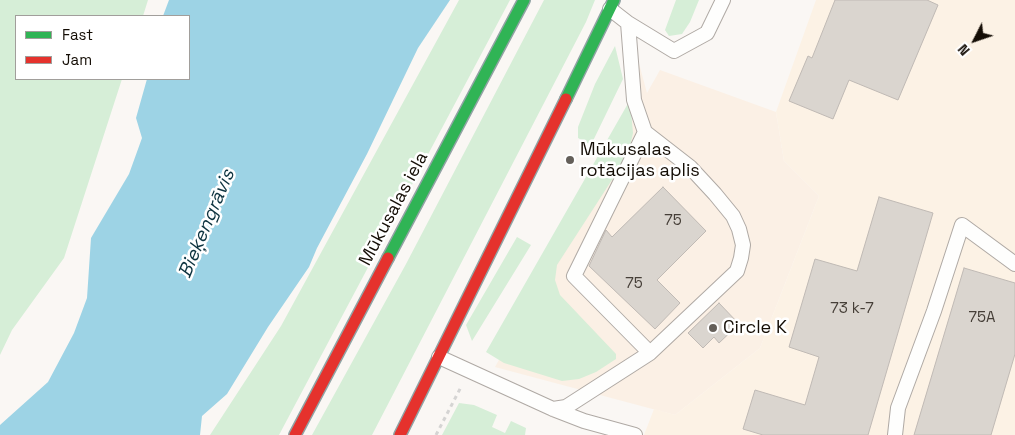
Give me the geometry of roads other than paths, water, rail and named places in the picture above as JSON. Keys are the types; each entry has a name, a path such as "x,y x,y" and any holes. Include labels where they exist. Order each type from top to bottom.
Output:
{"highway":[{"name":"Mūkusalas iela","path":"295,435 524,0"},
{"path":"400,435 612,5"}],"lane":[{"path":"612,5 628,23 674,51 707,33 723,0"},
{"path":"553,409 566,407 650,353 737,271 743,245 733,216 716,194 690,167 645,132 634,100 628,23"},
{"path":"645,132 574,276 650,353"},
{"path":"895,435 898,408 934,311 962,225 1015,264"},
{"path":"439,357 553,409 635,435"}],"water":[{"name":"Bieķengrāvis","path":"169,0 450,0 418,48 367,154 317,248 309,267 268,327 227,394 202,416 200,435 0,435 0,425 48,382 74,333 87,298 91,238 129,174 142,138 136,118 147,80 190,80 190,15 163,15"}],"place":[{"name":"Mūkusalas rotācijas aplis","path":"570,160"},
{"name":"Circle K","path":"713,328"}]}
